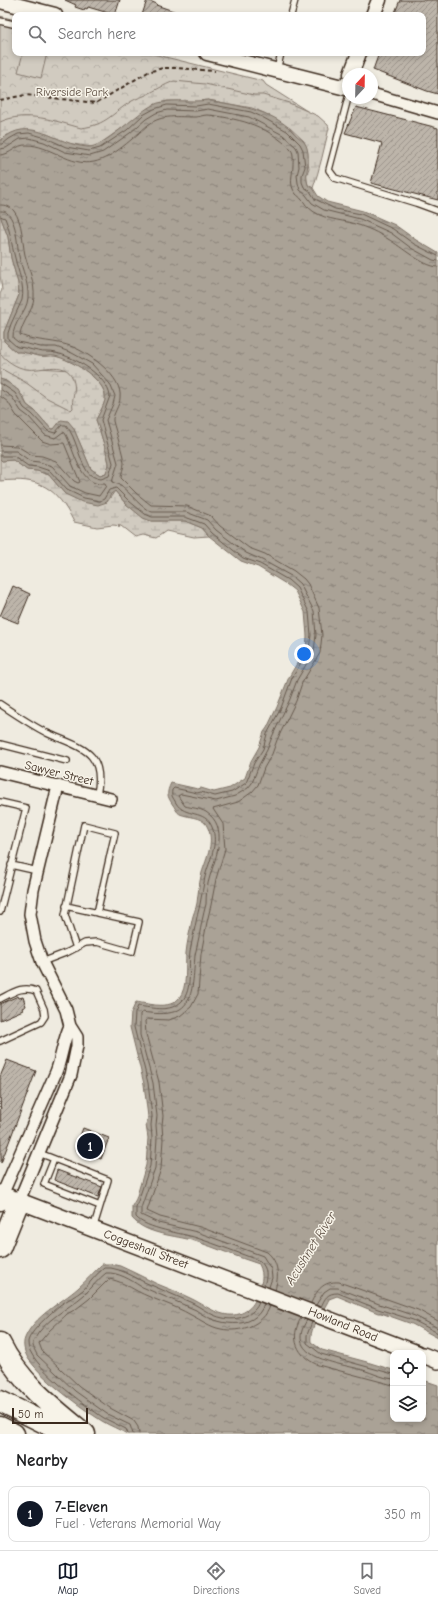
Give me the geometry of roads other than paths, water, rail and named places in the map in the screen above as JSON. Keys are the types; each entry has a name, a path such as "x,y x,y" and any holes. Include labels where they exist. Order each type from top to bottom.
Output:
{"highway":[{"path":"0,1248 5,1197"},
{"path":"0,1343 9,1360 30,1386 54,1409 85,1434"},
{"path":"0,1401 67,1434"},
{"path":"0,1428 13,1434"}],"main road":[{"name":"Coggeshall Street","path":"5,1197 292,1304"},
{"name":"Howland Road","path":"292,1304 409,1350"},
{"path":"426,1356 438,1361"}],"street":[{"path":"374,12 379,0"},
{"path":"0,1 43,12"},
{"path":"219,56 342,88"},
{"path":"353,68 358,56"},
{"path":"378,96 438,113"},
{"name":"Sawyer Street","path":"0,772 112,799"},
{"path":"5,1197 39,1154 74,1065 77,1037 70,1026 66,1010 42,962 35,940 30,914 33,890 58,786"},
{"path":"5,1197 61,1060 65,1035 70,1026"}],"lane":[{"path":"292,12 295,0"},
{"path":"0,21 12,24"},
{"path":"277,70 280,56"},
{"path":"344,104 329,170 335,178 438,211"},
{"path":"0,704 15,715 47,732 75,743 87,750 95,761 99,772 97,795"},
{"path":"0,744 67,761"},
{"path":"0,802 26,808 0,912"},
{"path":"76,948 66,923 65,915 84,825 115,833 97,913"},
{"path":"11,865 38,871"},
{"path":"42,962 85,943 97,942 132,952 139,922 66,906"},
{"path":"0,998 23,988 29,988 36,991 44,1009 44,1016 41,1022 0,1041"},
{"path":"39,1154 108,1180 93,1229"},
{"path":"54,1159 44,1184 100,1206"}],"water":[{"name":"Acushnet River","path":"208,100 265,113 285,124 306,145 308,153 308,185 313,188 318,196 327,202 363,211 395,225 438,253 438,1338 412,1324 378,1313 337,1296 329,1299 314,1325 311,1342 322,1350 390,1369 390,1422 426,1422 426,1381 438,1385 438,1434 127,1434 105,1423 54,1386 37,1369 25,1353 25,1338 29,1330 41,1316 71,1294 102,1264 120,1266 184,1295 214,1311 229,1315 239,1314 252,1306 262,1280 262,1273 259,1264 195,1241 161,1234 145,1228 132,1218 132,1206 136,1199 146,1165 148,1138 146,1125 148,1117 144,1084 130,1027 131,1013 136,1002 153,1005 165,1005 175,1002 182,993 186,977 186,953 192,918 197,903 201,876 210,846 210,834 206,824 197,818 178,812 168,797 169,786 171,783 198,789 201,788 214,792 230,788 245,778 251,761 259,747 264,732 277,707 289,677 306,648 307,636 305,612 295,591 258,567 241,561 209,536 202,528 185,521 151,521 143,518 126,504 115,491 111,494 107,502 98,505 82,502 65,494 49,475 37,471 27,470 13,460 2,461 0,459 0,379 6,381 18,390 27,405 35,411 51,429 54,429 61,420 68,421 73,427 91,469 100,475 106,473 109,466 96,420 104,404 105,397 105,394 98,381 77,365 62,358 55,356 37,356 16,352 4,341 4,332 19,295 18,283 11,258 8,237 0,215 0,141 11,133 22,130 33,130 76,145 88,147 94,146 111,137 145,110 157,103 171,101"}],"place":[{"name":"7-Eleven","path":"90,1146"}],"park label":[{"name":"Riverside Park","path":"72,92"}]}
